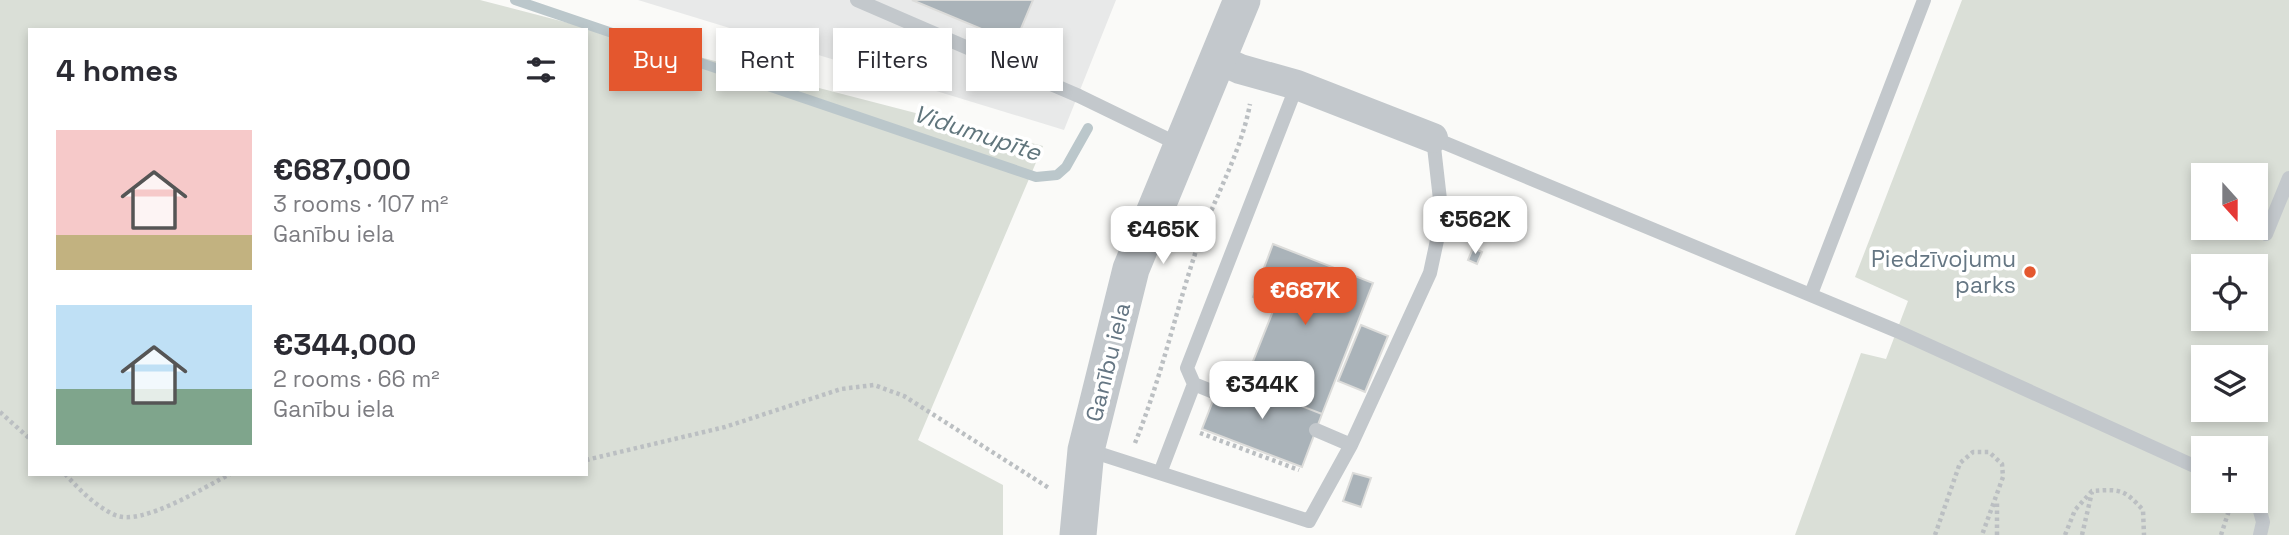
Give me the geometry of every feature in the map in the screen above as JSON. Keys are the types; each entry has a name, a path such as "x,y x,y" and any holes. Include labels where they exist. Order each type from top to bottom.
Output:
{"street":[{"name":"Ganību iela","path":"1079,521 1086,450 1131,269 1182,146 1229,64 1242,0"},
{"path":"1229,64 1297,85 1433,138"}],"lane":[{"path":"857,0 1079,96 1182,146"},
{"path":"1811,295 1924,0"},
{"path":"1216,393 1194,384 1187,369 1297,85"},
{"path":"1086,450 1309,521 1351,444 1430,274 1442,217 1433,138 1897,331 2191,465"},
{"path":"2268,229 2289,178"},
{"path":"1160,473 1194,384"},
{"path":"1316,430 1351,444"},
{"path":"2260,535 2263,522 2261,513"}],"path":[{"path":"1126,463 1147,413 1199,243 1246,125 1251,98 1229,64"},
{"path":"588,460 725,427 841,389 874,384 904,396 1079,521"},
{"path":"0,412 28,437"},
{"path":"1192,429 1299,470"},
{"path":"1935,535 1961,463 1973,452 1989,452 2002,464 2003,477 1982,535"},
{"path":"67,476 89,498 118,517 155,513 226,476"},
{"path":"2065,535 2075,510 2092,491 2116,489 2128,494 2143,510 2144,535"},
{"path":"2082,535 2092,491"},
{"path":"1997,495 1997,535"},
{"path":"2221,535 2228,513"}],"shaded area":[{"path":"0,0 480,0 588,28 28,28 28,476 588,476 588,28 609,33 609,91 702,91 702,58 716,61 716,91 819,91 819,88 1043,146 918,440 1003,485 1003,535 0,535"},
{"path":"638,0 1116,0 1064,130 936,91 952,91 952,28 833,28 833,60 819,55 819,28 730,28"},
{"name":"Piedzīvojumu parks","path":"1962,0 2289,0 2289,535 1795,535 1861,353 1886,359 1908,301 1855,277"}],"building":[{"path":"912,0 1033,0 1021,28 979,28"},
{"path":"1273,244 1373,283 1322,414 1244,384 1275,306 1253,297"},
{"path":"1473,248 1482,252 1477,264 1468,260"},
{"path":"1361,325 1388,336 1365,392 1338,381"},
{"path":"1223,375 1322,414 1302,467 1202,429"},
{"path":"1353,473 1371,478 1361,507 1343,501"}],"waterway":[{"name":"Vidumupīte","path":"515,0 1036,177 1057,175 1066,167 1088,128"}],"place":[{"name":"Piedzīvojumu parks","path":"2030,272"}]}
